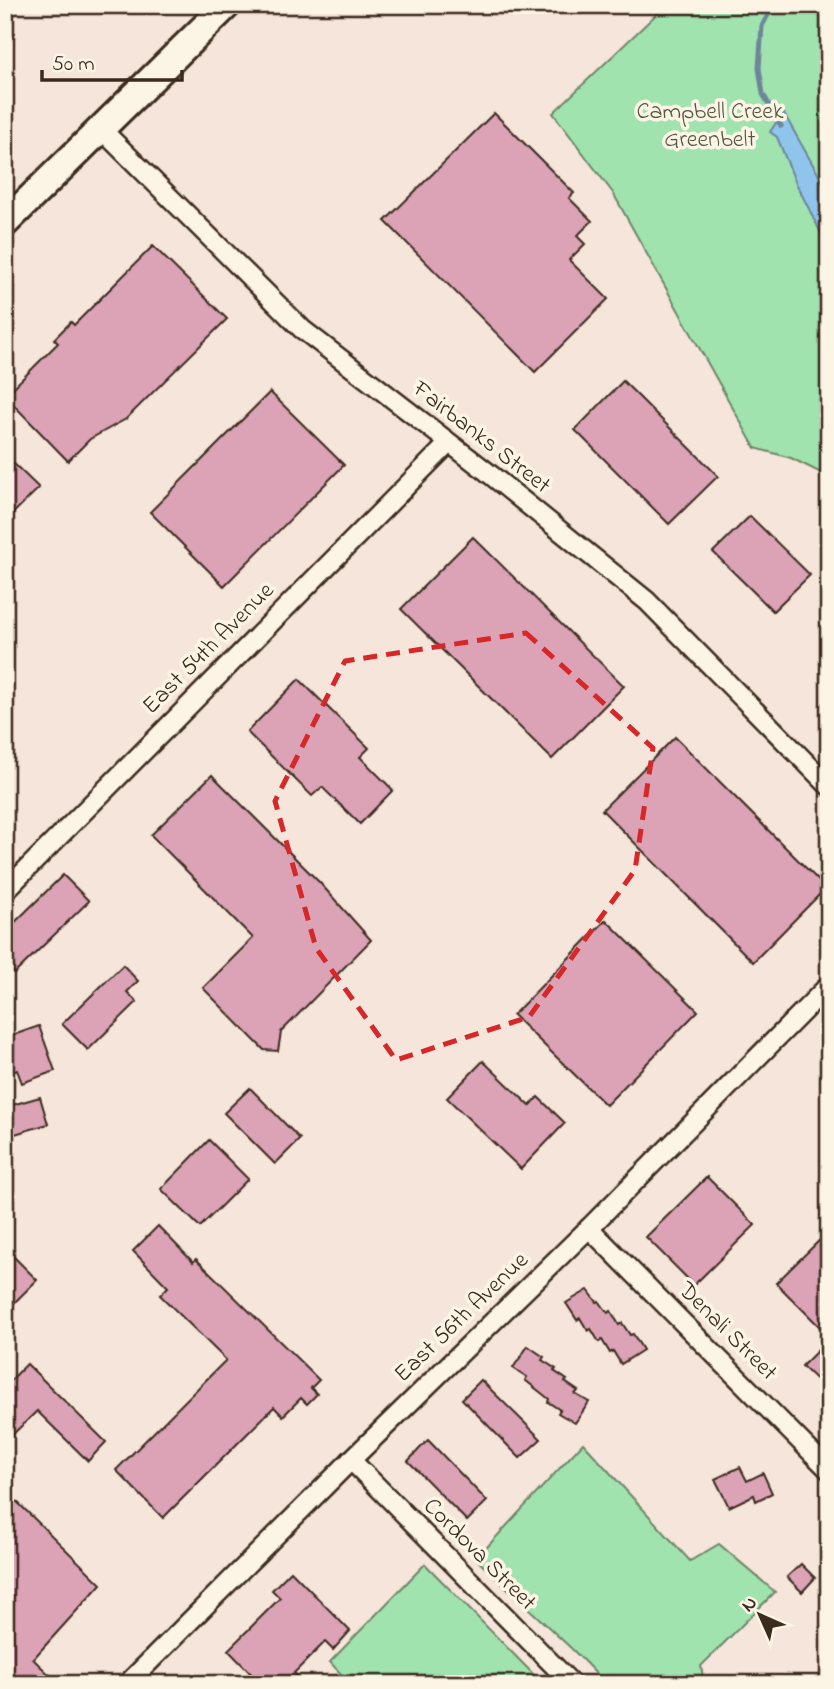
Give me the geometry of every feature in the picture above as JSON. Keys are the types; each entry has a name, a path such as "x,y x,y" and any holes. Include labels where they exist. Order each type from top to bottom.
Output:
{"main road":[{"path":"5,223 227,5"}],"street":[{"name":"Fairbanks Street","path":"102,130 302,329 647,601 829,786"},
{"name":"East 54th Avenue","path":"5,891 448,444"},
{"name":"East 56th Avenue","path":"127,1684 589,1228 829,985"},
{"name":"Denali Street","path":"589,1228 829,1469"},
{"name":"Cordova Street","path":"351,1461 572,1684"}],"highlighted area":[{"path":"526,633 653,748 635,870 529,1017 396,1060 316,948 275,801 345,661"}],"green space":[{"name":"Campbell Creek Greenbelt","path":"666,5 829,5 829,477 791,458 755,448 613,193 553,113"},
{"path":"583,1443 690,1561 719,1544 775,1592 701,1666 704,1684 606,1684 476,1559"},
{"path":"425,1564 543,1684 350,1684 330,1662"}],"water":[{"path":"783,112 829,193 829,268 821,233 777,137 770,132"}],"building":[{"path":"494,113 574,193 569,198 592,221 577,236 585,244 569,260 608,299 535,372 385,221"},
{"path":"153,246 227,319 126,419 90,439 68,461 5,396 58,343 54,339 71,322 74,325"},
{"path":"623,381 718,476 669,524 575,430"},
{"path":"270,392 344,465 224,586 150,512"},
{"path":"5,455 39,488 5,521"},
{"path":"750,516 810,575 773,611 713,552"},
{"path":"473,537 624,686 552,759 401,609"},
{"path":"299,679 369,748 360,757 393,790 360,824 322,787 312,796 247,732"},
{"path":"675,737 826,888 753,962 602,810"},
{"path":"212,775 320,883 371,940 281,1032 278,1051 264,1050 203,988 253,938 151,835"},
{"path":"63,875 89,901 14,974 5,965 5,932"},
{"path":"606,920 698,1011 606,1105 513,1015"},
{"path":"123,965 138,981 127,992 137,1002 88,1050 62,1024"},
{"path":"39,1026 55,1071 22,1083 17,1070 5,1075 5,1038"},
{"path":"483,1061 530,1106 538,1097 565,1123 521,1169 447,1098"},
{"path":"250,1088 300,1139 275,1164 224,1113"},
{"path":"40,1097 48,1124 5,1137 5,1107"},
{"path":"209,1140 248,1179 200,1227 161,1189"},
{"path":"707,1177 755,1225 694,1285 646,1237"},
{"path":"158,1226 193,1262 196,1259 319,1380 311,1388 317,1394 307,1404 301,1398 283,1416 274,1407 163,1518 116,1470 226,1360 160,1295 168,1287 133,1251"},
{"path":"829,1231 829,1336 776,1283"},
{"path":"5,1248 37,1280 12,1305 5,1298"},
{"path":"588,1290 608,1313 611,1311 619,1325 622,1323 630,1335 633,1334 643,1350 621,1364 602,1340 599,1342 591,1329 588,1331 580,1318 577,1320 566,1303"},
{"path":"829,1339 829,1392 802,1366"},
{"path":"528,1346 544,1357 542,1360 556,1369 554,1371 567,1380 565,1382 578,1391 575,1394 589,1402 575,1423 558,1413 560,1410 548,1402 549,1399 525,1380 527,1377 513,1368"},
{"path":"27,1364 106,1442 88,1461 37,1411 5,1442 5,1386"},
{"path":"481,1380 541,1439 520,1458 462,1399"},
{"path":"428,1440 487,1501 467,1521 408,1461"},
{"path":"740,1467 747,1481 763,1473 772,1493 756,1501 754,1495 729,1507 715,1479"},
{"path":"5,1490 101,1584 33,1659 59,1684 5,1684"},
{"path":"801,1564 815,1578 802,1592 787,1577"},
{"path":"291,1571 350,1631 333,1650 325,1642 294,1673 305,1684 261,1684 228,1650 280,1598 272,1590"}],"waterway":[{"path":"779,5 768,15 762,26 759,68 763,94 781,126"}]}
